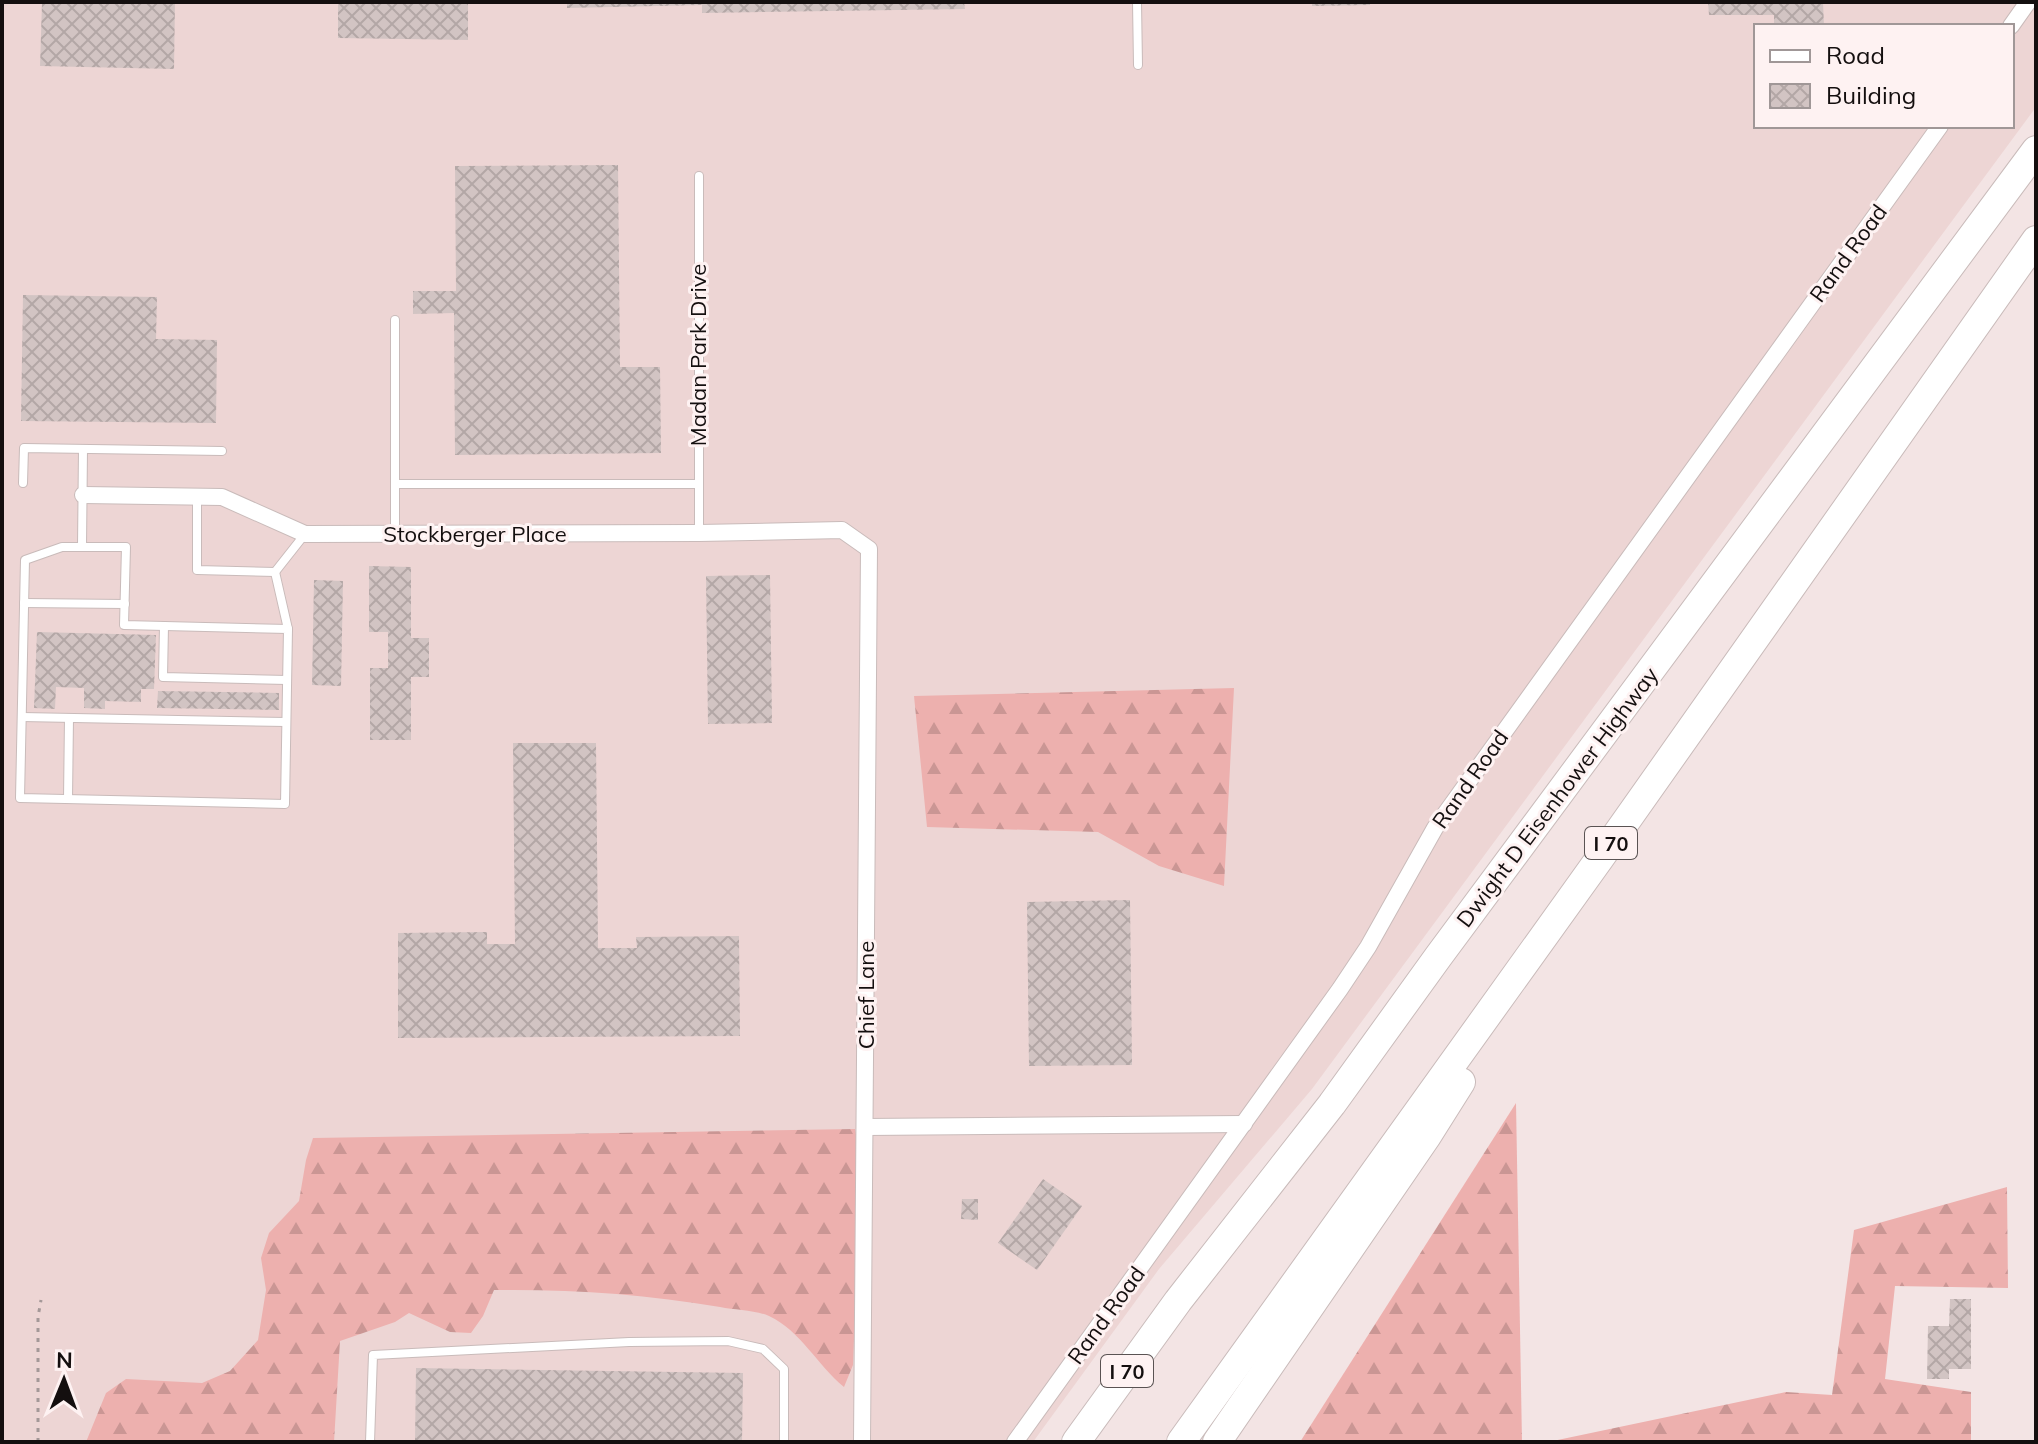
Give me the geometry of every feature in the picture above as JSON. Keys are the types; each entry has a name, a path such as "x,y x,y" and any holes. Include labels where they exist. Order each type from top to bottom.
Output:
{"highway":[{"name":"Dwight D Eisenhower Highway","path":"1076,1442 1178,1301 1332,1104 2036,150"},
{"name":"I 70","path":"1181,1442 1600,858 2036,240"},
{"path":"1217,1442 1427,1136 1600,858"}],"street":[{"path":"2012,24 2028,2"},
{"name":"Rand Road","path":"1015,1442 1368,947 1435,828 1939,128"},
{"name":"Stockberger Place","path":"83,495 222,497 305,534 842,530 869,549"},
{"name":"Chief Lane","path":"862,1442 869,549"},
{"path":"865,1127 1244,1124"}],"lane":[{"path":"1137,2 1138,65"},
{"name":"Madan Park Drive","path":"699,176 699,533"},
{"path":"395,320 395,535"},
{"path":"23,483 24,448 222,451"},
{"path":"82,547 83,449"},
{"path":"395,484 698,484"},
{"path":"197,496 197,570 275,572"},
{"path":"275,572 305,534"},
{"path":"275,572 288,629 285,804 20,798 25,560 62,547 126,547 124,625 288,629"},
{"path":"24,603 125,604"},
{"path":"164,626 163,677 287,680"},
{"path":"22,717 286,722"},
{"path":"68,799 69,718"},
{"path":"370,1442 373,1355 629,1342 714,1341 763,1349 784,1369 784,1442"}],"path":[{"path":"38,1442 38,1317 41,1300"}],"shaded area":[{"path":"2,2 2036,2 2036,107 1312,1089 1159,1269 1033,1442 2,1442"}],"green space":[{"path":"1234,688 1224,886 1159,866 1098,832 927,827 914,696"},
{"path":"1516,1103 1522,1442 1300,1442"},
{"path":"855,1129 861,1161 853,1365 844,1387 800,1339 780,1322 763,1314 636,1296 551,1290 494,1290 483,1316 471,1333 450,1332 409,1313 395,1322 340,1341 334,1442 86,1442 106,1393 126,1379 202,1383 230,1371 258,1340 266,1290 261,1258 269,1233 299,1201 313,1138"},
{"path":"2007,1187 2008,1288 1895,1286 1885,1379 1971,1392 1971,1442 1548,1442 1786,1392 1832,1395 1854,1230"}],"building":[{"path":"42,2 175,2 174,69 40,66"},
{"path":"338,2 468,2 468,40 338,38"},
{"path":"567,2 964,2 965,9 702,13 702,5 567,8"},
{"path":"1312,2 1370,2 1370,5 1312,6"},
{"path":"1708,2 1823,2 1824,24 1774,24 1774,15 1709,15"},
{"path":"618,165 620,367 660,367 661,453 455,455 454,313 413,314 413,291 456,291 455,166"},
{"path":"23,295 157,297 156,339 217,340 216,423 21,421"},
{"path":"369,566 411,567 411,638 429,638 429,677 411,677 411,740 370,740 370,668 388,668 388,632 369,632"},
{"path":"770,575 772,723 708,724 706,576"},
{"path":"314,580 343,581 341,686 312,685"},
{"path":"37,632 156,635 154,689 141,689 141,702 105,701 105,709 84,708 84,688 56,687 55,709 34,708"},
{"path":"158,691 279,693 279,710 157,708"},
{"path":"513,743 596,743 598,948 637,948 636,937 739,936 740,1036 398,1038 398,933 487,932 487,944 515,944"},
{"path":"1130,900 1132,1065 1029,1066 1027,902"},
{"path":"1043,1179 1082,1206 1037,1270 998,1243"},
{"path":"962,1199 978,1199 978,1220 961,1219"},
{"path":"1950,1299 1971,1299 1971,1369 1949,1369 1949,1379 1927,1379 1928,1326 1949,1326"},
{"path":"416,1368 743,1373 742,1442 415,1442"}]}
